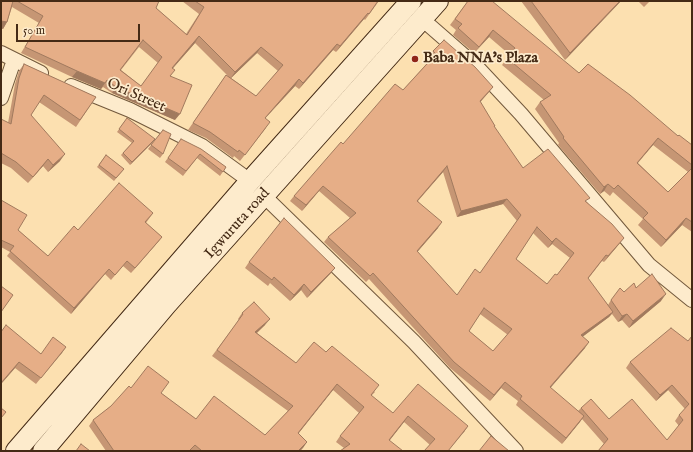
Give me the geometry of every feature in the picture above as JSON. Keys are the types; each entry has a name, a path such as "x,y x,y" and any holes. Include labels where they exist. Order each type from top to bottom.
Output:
{"main road":[{"name":"Igwuruta road","path":"16,451 257,188 438,1"},
{"name":"Igwuruta road","path":"42,451 167,304 404,3"}],"street":[{"path":"422,19 477,67 521,114 649,265 692,300"},
{"name":"Ori Street","path":"1,53 58,81 130,110 202,146 257,188 414,342 516,451"},
{"path":"1,98 14,60"}],"building":[{"path":"1,1 13,1 7,22 1,21"},
{"path":"17,1 159,1 156,8 187,35 204,7 195,1 378,1 369,14 368,13 340,46 337,44 303,83 299,79 265,118 270,122 245,155 239,150 238,152 210,132 193,123 226,75 256,96 283,65 261,47 235,72 199,36 172,68 175,70 170,76 192,85 180,114 116,87 107,80 105,83 25,47 43,16","holes":["143,40 162,57 141,86 120,70"]},
{"path":"468,1 492,1 579,73 588,64 630,95 678,136 679,135 692,145 692,165 658,138 637,163 668,192 692,168 692,222 686,218 666,240 643,218 648,213 618,185 614,189 608,184 604,187 563,138 564,137 540,102 551,95 507,58 515,48 493,30 479,47 458,28 462,24 455,19"},
{"path":"531,1 620,1 570,53"},
{"path":"444,40 475,67 493,87 480,101 494,126 523,168 548,149 590,198 585,201 612,224 624,238 608,256 606,255 588,278 613,312 581,335 589,342 550,387 584,416 566,438 520,399 522,396 505,382 494,395 454,362 373,273 370,276 328,237 356,213 323,186 306,205 294,196 341,142 343,144 395,84 403,90 436,54 433,51","holes":["447,166 461,211 507,199 521,215 480,273 475,269 457,295 417,251 442,222 417,201","537,227 552,242 556,238 574,253 557,275 555,274 547,284 516,259","484,308 512,329 493,351 469,331"]},
{"path":"24,64 96,97 80,120 44,95 31,115 65,154 53,165 48,159 33,177 16,162 1,153 1,119 11,124 19,78"},
{"path":"127,118 155,139 132,162 123,153 134,141 119,129"},
{"path":"163,130 171,134 163,154 151,145"},
{"path":"181,139 201,149 226,167 223,172 200,154 186,171 168,158"},
{"path":"106,155 124,169 116,178 99,165"},
{"path":"119,183 153,213 145,222 162,237 135,268 127,261 115,275 109,269 74,308 10,251 14,246 1,240 1,200 27,215 18,230 48,256 74,226 78,230"},
{"path":"284,218 335,268 311,292 304,284 294,295 274,277 272,280 249,262"},
{"path":"652,274 666,294 633,321 627,314 622,316 611,300 620,288 624,292 634,283 636,288"},
{"path":"1,286 13,295 1,312"},
{"path":"254,302 270,319 255,332 296,363 314,342 326,352 332,346 379,385 371,395 393,413 418,384 468,426 448,451 424,451 435,439 408,416 389,440 403,451 340,451 350,444 340,436 364,407 337,384 298,433 307,442 299,451 202,451 195,445 189,451 114,451 93,420 111,406 129,386 131,388 148,366 169,382 161,393 196,419 214,396 265,435 293,406 217,350 243,314 242,313"},
{"path":"6,325 41,354 53,337 66,347 41,378 19,362 1,383 1,332"},
{"path":"671,328 688,341 692,336 692,451 598,451 608,439 581,408 591,399 609,419 632,399 667,440 683,420 679,415 689,404 672,385 660,395 630,362"},
{"path":"1,408 6,412 1,418"},
{"path":"491,436 509,451 479,451"},
{"path":"81,444 90,451 76,451"}],"place":[{"name":"Baba NNA's Plaza","path":"415,59"}]}
